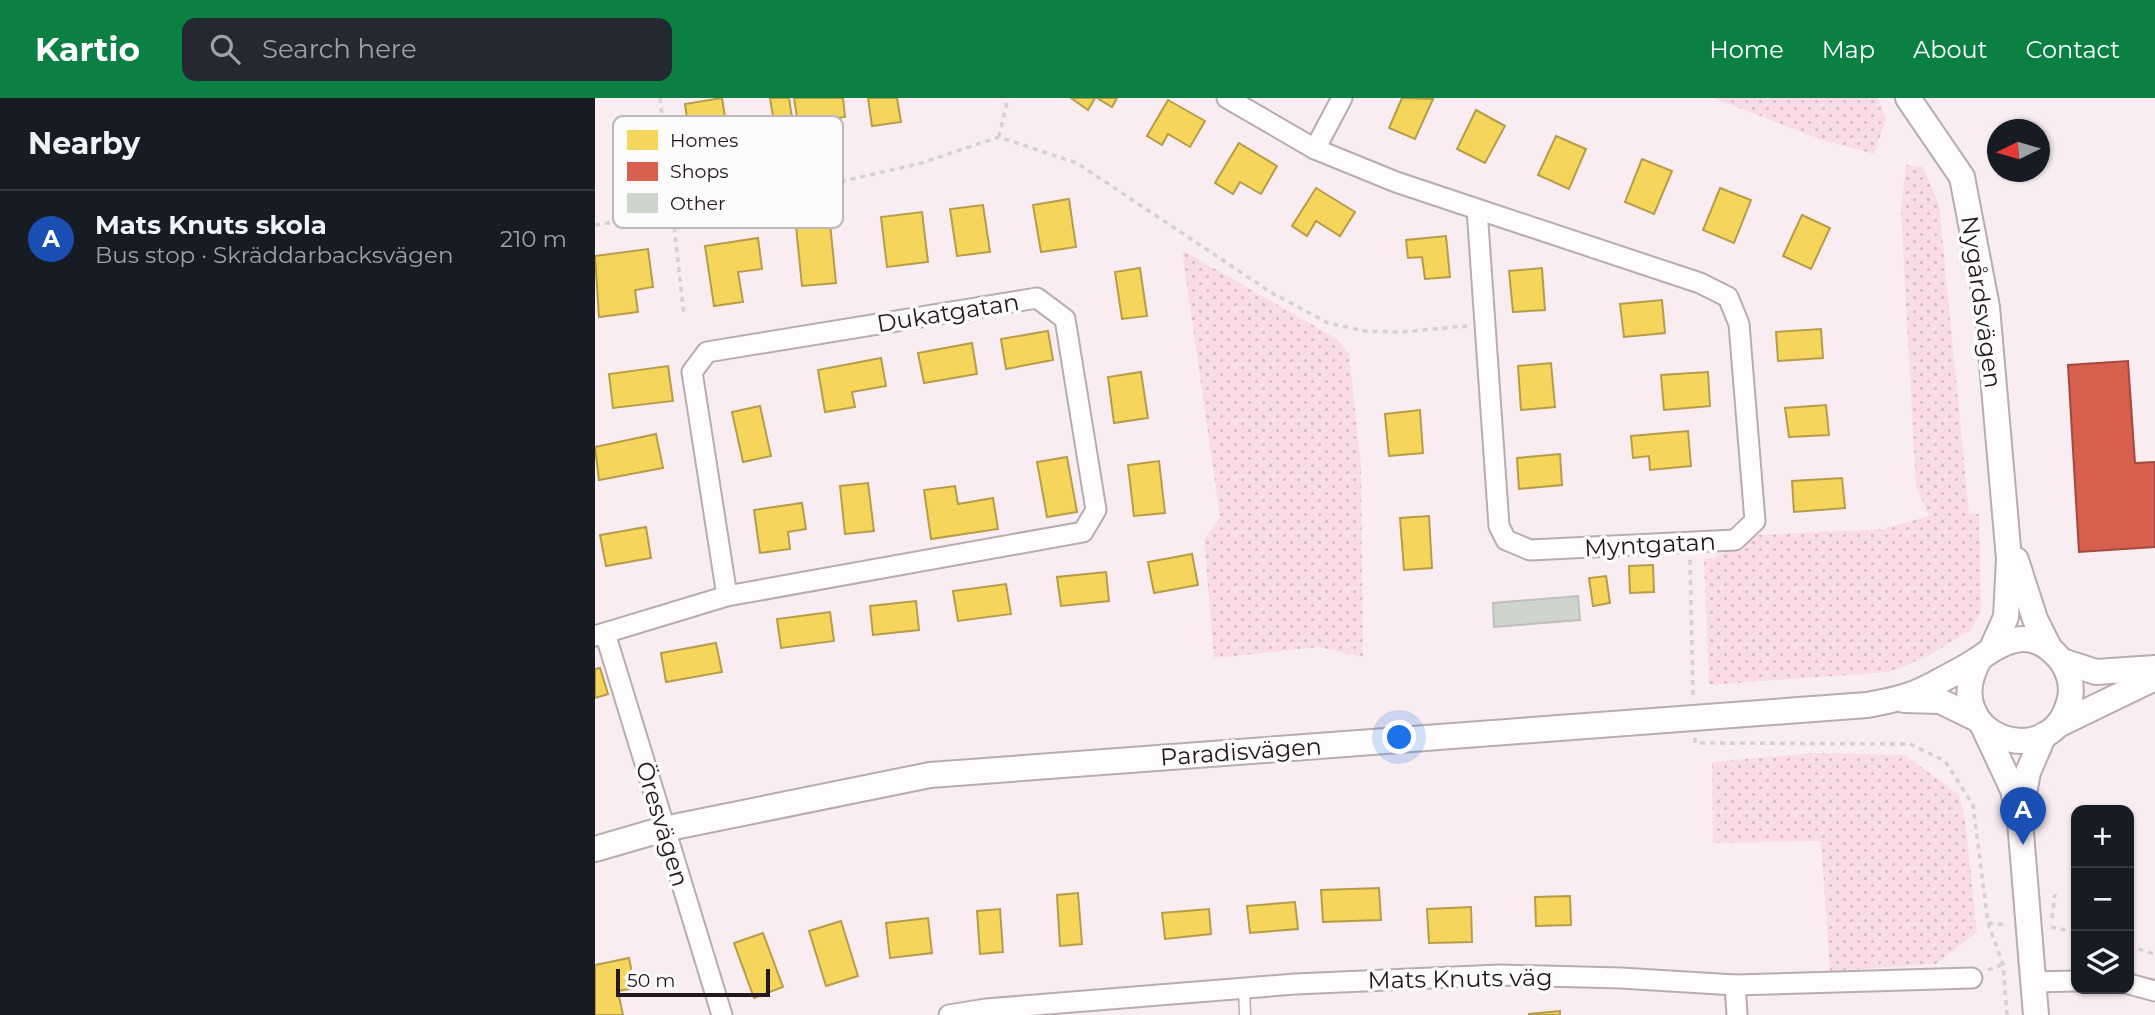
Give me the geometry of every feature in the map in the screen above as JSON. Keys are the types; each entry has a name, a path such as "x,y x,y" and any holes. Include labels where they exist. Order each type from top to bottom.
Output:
{"street":[{"name":"Myntgatan","path":"1227,98 1315,149 1396,182 1700,283 1728,297 1739,324 1755,522 1735,540 1530,550 1506,540 1499,526 1477,209"},
{"path":"1315,149 1342,98"},
{"name":"Nygårdsvägen","path":"1908,98 1962,177 1987,307 2007,522 2006,617 1986,652"},
{"name":"Dukatgatan","path":"600,634 727,596 1083,532 1096,510 1065,318 1037,298 707,352 692,372 727,596"},
{"name":"Nygårdsvägen","path":"2007,522 2025,590 2056,655"},
{"name":"Öresvägen","path":"600,634 722,1015"},
{"path":"2036,1015 2020,821 2013,790 1970,704 1968,688 1972,672 1986,652 2022,639 2096,671 2155,668"},
{"name":"Paradisvägen","path":"595,849 664,830 930,775 1867,705 1925,689 1986,652"},
{"path":"2020,821 2028,772 2051,730 2067,710 2071,693 2069,676 2056,655"},
{"path":"1980,722 1996,736 2012,741 2028,741 2155,678"},
{"name":"Paradisvägen","path":"1893,700 1940,701 1980,722"},
{"name":"Mats Knuts väg","path":"949,1015 1244,988 1500,975 1621,978 1735,985 1972,978"},
{"path":"2033,982 2071,981"},
{"path":"1735,985 1737,1015"},
{"path":"2134,985 2155,991"}],"lane":[{"path":"1244,988 1245,1015"}],"path":[{"path":"660,98 662,116"},
{"path":"999,137 1008,98"},
{"path":"843,181 918,164 999,137 1077,163 1272,293 1328,323 1364,331 1400,332 1483,325"},
{"path":"595,225 613,223"},
{"path":"674,228 684,316"},
{"path":"1689,544 1695,743 1910,744 1945,761 1973,805 1988,923 2003,964 2007,1015"},
{"path":"2051,927 2055,894"},
{"path":"2134,948 2155,954"}],"shaded area":[{"path":"1714,98 1878,98 1886,119 1874,154 1822,140"},
{"path":"1906,165 1923,167 1939,204 1969,514 1979,514 1981,611 1970,631 1926,657 1889,672 1709,685 1704,559 1714,558 1756,535 1884,529 1929,516 1916,487 1901,210"},
{"path":"1182,250 1337,339 1349,354 1361,467 1363,657 1319,647 1214,658 1204,539 1220,517"},
{"path":"1815,753 1905,755 1959,795 1965,820 1977,932 1936,964 1830,971 1821,841 1713,843 1712,762"}],"building: Homes":[{"path":"722,98 725,116 687,116 685,104"},
{"path":"770,98 789,98 792,116 773,116"},
{"path":"794,98 843,98 845,117 797,116"},
{"path":"868,98 897,98 901,122 872,126"},
{"path":"1071,98 1095,98 1088,110"},
{"path":"1097,98 1117,98 1112,107"},
{"path":"1402,98 1433,99 1415,139 1389,128"},
{"path":"1168,100 1205,121 1190,147 1168,134 1162,145 1147,136"},
{"path":"1476,110 1505,126 1485,163 1457,149"},
{"path":"1556,136 1586,149 1569,189 1538,175"},
{"path":"1239,143 1277,166 1261,194 1240,182 1233,194 1215,183"},
{"path":"1642,159 1672,171 1654,214 1625,202"},
{"path":"1316,188 1355,212 1340,236 1316,221 1307,236 1292,226"},
{"path":"1720,188 1751,200 1734,243 1703,230"},
{"path":"1069,199 1076,247 1041,252 1033,205"},
{"path":"983,205 990,252 957,256 950,209"},
{"path":"922,212 928,262 887,267 881,217"},
{"path":"1802,215 1830,228 1811,269 1783,256"},
{"path":"796,228 830,228 836,283 802,286"},
{"path":"1446,236 1450,277 1425,279 1422,257 1408,258 1406,240"},
{"path":"758,238 762,269 738,272 743,302 714,306 705,246"},
{"path":"648,249 653,287 635,290 638,312 599,317 595,256"},
{"path":"1140,268 1147,316 1122,319 1115,272"},
{"path":"1542,268 1545,310 1513,312 1509,271"},
{"path":"1662,300 1665,333 1624,337 1620,304"},
{"path":"1821,329 1823,358 1778,361 1776,332"},
{"path":"1048,331 1053,360 1006,369 1001,339"},
{"path":"972,343 977,374 924,383 918,353"},
{"path":"881,358 886,386 852,392 855,407 825,412 818,370"},
{"path":"1551,363 1555,407 1521,410 1518,366"},
{"path":"668,366 673,401 613,408 609,374"},
{"path":"1141,372 1148,418 1114,423 1108,377"},
{"path":"1708,372 1710,406 1664,410 1661,375"},
{"path":"1826,405 1829,435 1789,437 1785,408"},
{"path":"760,406 771,456 743,462 732,412"},
{"path":"1420,410 1423,453 1389,456 1385,414"},
{"path":"1688,431 1691,466 1650,470 1649,456 1633,458 1631,436"},
{"path":"656,434 663,468 599,480 595,447"},
{"path":"1560,454 1562,485 1519,489 1517,458"},
{"path":"1067,457 1077,512 1047,517 1037,462"},
{"path":"1159,461 1165,513 1134,516 1128,465"},
{"path":"1842,478 1845,508 1794,512 1792,481"},
{"path":"868,483 874,531 845,534 840,486"},
{"path":"955,486 958,504 993,498 998,529 931,539 924,490"},
{"path":"802,503 806,529 788,532 790,549 760,553 754,510"},
{"path":"1429,516 1432,568 1404,570 1400,518"},
{"path":"646,527 651,558 606,566 600,535"},
{"path":"1192,554 1198,585 1154,593 1148,562"},
{"path":"1653,565 1654,592 1630,593 1629,566"},
{"path":"1106,572 1109,601 1061,606 1057,577"},
{"path":"1606,576 1610,603 1593,606 1589,578"},
{"path":"1006,584 1011,614 958,621 953,591"},
{"path":"916,601 919,630 873,635 870,606"},
{"path":"830,612 834,641 781,648 777,619"},
{"path":"716,643 722,672 666,682 661,653"},
{"path":"600,668 608,694 595,698 595,669"},
{"path":"1379,888 1381,920 1323,922 1321,890"},
{"path":"1078,893 1082,944 1060,946 1057,895"},
{"path":"1570,896 1571,925 1536,926 1535,897"},
{"path":"1295,902 1298,929 1250,933 1247,906"},
{"path":"1471,907 1472,942 1429,943 1427,909"},
{"path":"1000,909 1003,952 980,954 977,911"},
{"path":"1209,909 1211,934 1165,939 1162,913"},
{"path":"928,918 932,953 890,958 886,923"},
{"path":"841,921 858,976 826,986 809,931"},
{"path":"763,933 783,987 754,998 734,943"},
{"path":"629,958 635,988 618,991 623,1015 595,1015 595,965"},
{"path":"1560,1011 1560,1015 1529,1015 1529,1014"}],"building: Shops":[{"path":"2128,361 2135,463 2155,462 2155,547 2079,552 2068,365"}],"building: Other":[{"path":"1578,596 1580,620 1494,627 1493,603"}],"place":[{"name":"Mats Knuts skola","path":"2023,845"}]}
